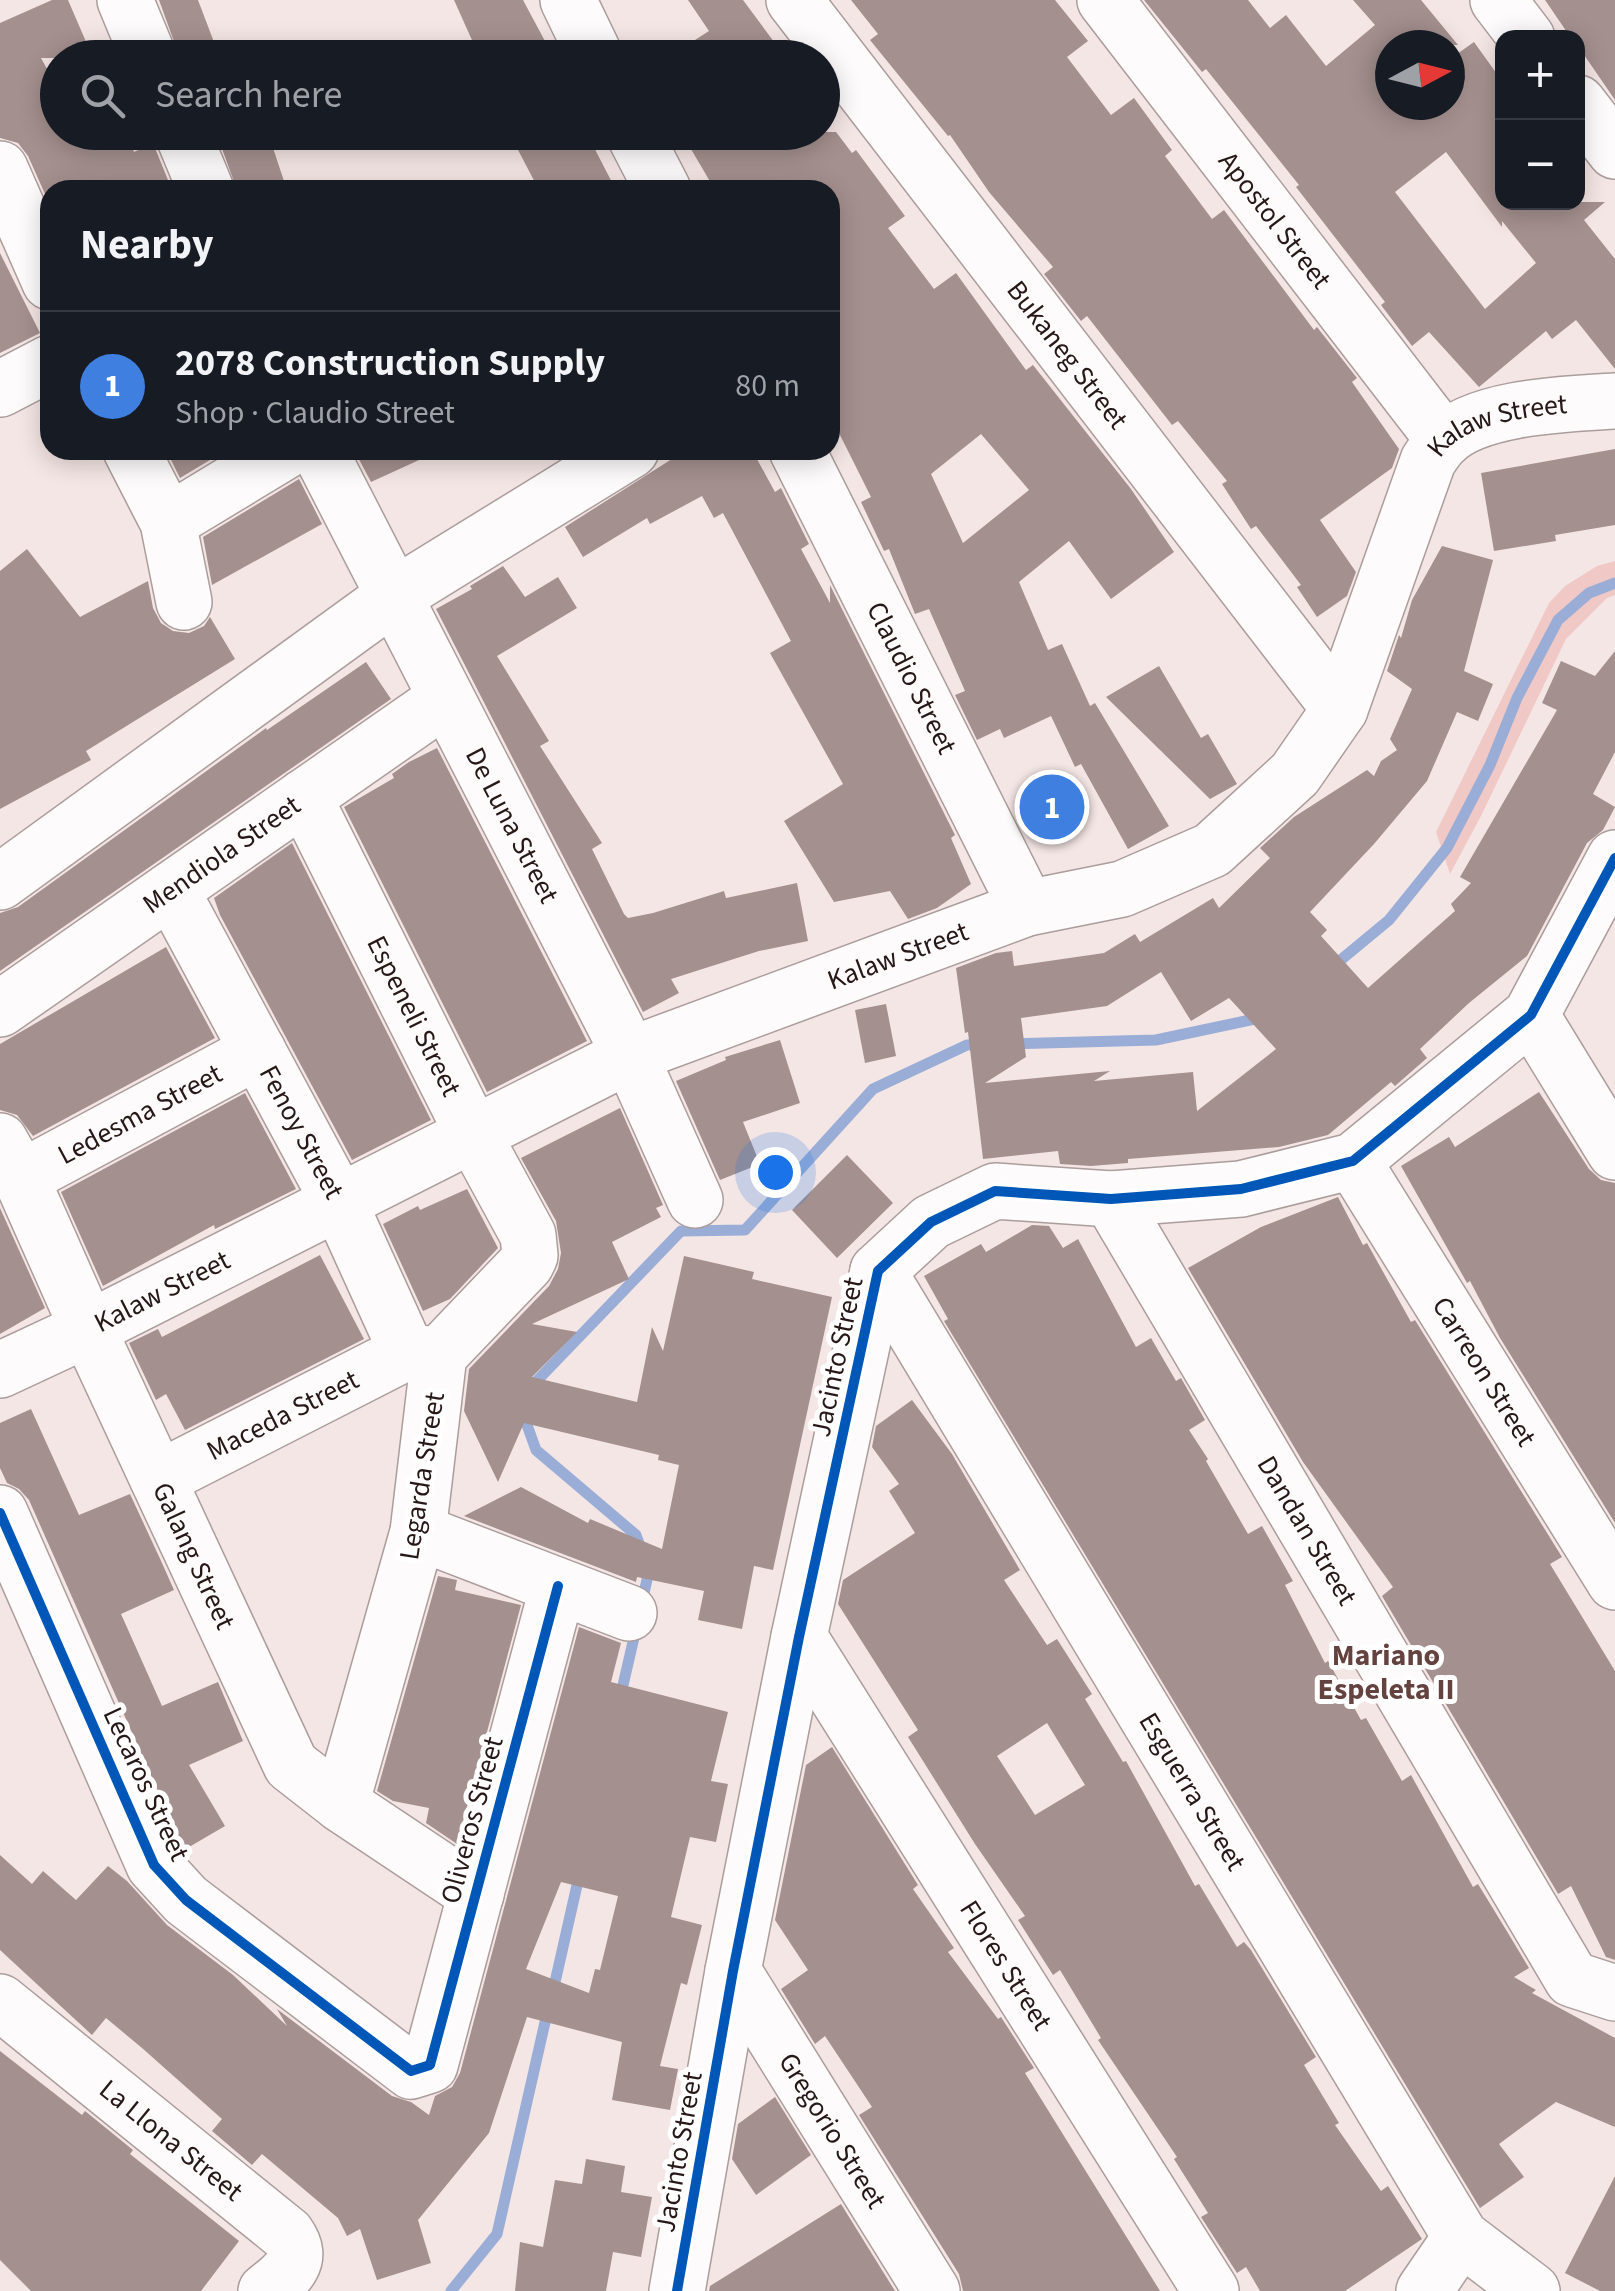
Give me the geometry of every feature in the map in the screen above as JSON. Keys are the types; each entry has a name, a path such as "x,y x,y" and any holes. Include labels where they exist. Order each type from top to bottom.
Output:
{"street":[{"path":"125,0 142,40"},
{"path":"568,0 587,40"},
{"name":"Bukaneg Street","path":"794,0 825,40"},
{"name":"Apostol Street","path":"1105,0 1444,440"},
{"path":"1498,0 1521,30"},
{"name":"Bukaneg Street","path":"840,60 1340,709"},
{"path":"1585,111 1615,151"},
{"path":"189,150 202,180"},
{"path":"642,150 658,180"},
{"path":"0,169 40,259"},
{"path":"0,389 40,368"},
{"name":"Kalaw Street","path":"0,1370 630,1055 1026,908 1122,890 1212,850 1295,774 1340,709 1428,461 1444,440 1473,423 1505,414 1566,404 1615,402"},
{"path":"136,460 168,522 184,602"},
{"path":"168,522 270,460"},
{"name":"De Luna Street","path":"324,460 630,1055 695,1200"},
{"path":"0,882 394,596 615,460"},
{"name":"Claudio Street","path":"802,460 1026,908"},
{"name":"Mendiola Street","path":"0,1009 444,698"},
{"name":"Espeneli Street","path":"304,797 528,1235"},
{"name":"Jacinto Street","path":"677,2291 733,1971 799,1637 878,1271 930,1222 995,1191 1111,1199 1241,1189 1353,1161 1532,1016 1615,858"},
{"name":"Fenoy Street","path":"171,890 423,1354"},
{"path":"1532,1016 1615,1152"},
{"name":"Ledesma Street","path":"10,1159 258,1051"},
{"name":"Galang Street","path":"10,1159 291,1765 476,1894"},
{"name":"Carreon Street","path":"1353,1161 1615,1582"},
{"name":"Dandan Street","path":"1111,1199 1572,1978 1615,1993"},
{"name":"Legarda Street","path":"342,1804 418,1532 423,1354 526,1264 530,1256 528,1235"},
{"name":"Esguerra Street","path":"878,1271 1461,2236 1532,2291"},
{"name":"Maceda Street","path":"158,1479 423,1354"},
{"name":"Lecaros Street","path":"0,1512 154,1865 186,1900 410,2071 430,2065"},
{"path":"418,1532 629,1613"},
{"name":"Oliveros Street","path":"430,2065 558,1586"},
{"name":"Flores Street","path":"799,1637 1210,2291"},
{"name":"Gregorio Street","path":"733,1971 932,2291"},
{"name":"La Llona Street","path":"0,2002 287,2234 295,2245 296,2259 290,2272 266,2291"},
{"path":"1424,2291 1461,2236"}],"shaded area":[{"path":"1615,561 1615,595 1607,598 1566,639 1450,874 1436,832 1549,603 1565,586 1597,566"}],"building":[{"path":"52,0 68,0 85,40 40,40 40,150 156,150 168,180 40,183 18,143 0,138 0,23"},
{"path":"159,0 198,0 213,40 173,40"},
{"path":"454,0 523,0 544,40 472,40"},
{"path":"688,0 743,0 773,40 695,40 709,31"},
{"path":"851,0 1055,0 1088,41 1067,57 1111,115 1134,98 1172,150 1165,156 1212,219 1224,210 1314,330 1317,327 1357,378 1352,382 1399,449 1392,468 1320,520 1356,572 1347,596 1317,617 1297,587 1301,585 1256,526 1251,529 1222,484 1227,481 1178,421 1172,425 1087,316 1081,321 1044,274 1053,267 870,40 878,34"},
{"path":"1144,0 1248,0 1270,28 1286,15 1326,66 1375,25 1353,0 1421,0 1446,30 1375,30 1375,120 1465,120 1465,48 1474,42 1495,71 1495,210 1585,210 1585,202 1605,202 1584,220 1615,259 1615,369 1576,320 1552,339 1546,331 1479,387 1429,332 1412,346 1381,305 1385,302 1296,187 1299,185 1206,69 1202,72","holes":["1446,152 1502,227 1502,221 1536,263 1485,309 1395,192"]},
{"path":"1545,0 1615,0 1615,100 1585,56 1585,30 1566,30"},
{"path":"840,137 852,153 856,150 905,216 888,228 934,289 956,273 1026,370 1033,365 1131,489 1174,552 1111,599 1069,541 1019,582 1048,650 1062,644 1090,706 1095,703 1169,826 1128,849 1081,764 1075,767 1051,716 1004,738 1000,729 977,740 955,695 965,691 929,609 915,614 889,549 884,551 861,502 871,497 840,435 840,180 709,180 692,150 840,150","holes":["981,434 1029,490 963,543 931,474"]},
{"path":"223,150 274,150 284,180 233,180"},
{"path":"518,150 595,150 611,180 534,180"},
{"path":"0,253 40,333 0,353"},
{"path":"1615,449 1615,525 1555,535 1556,541 1494,551 1481,473"},
{"path":"171,460 210,460 180,478"},
{"path":"359,460 419,460 371,482"},
{"path":"670,460 757,460 775,492 781,488 809,544 801,549 830,603 830,585 955,835 951,838 971,884 937,908 908,919 890,891 834,902 784,821 843,784 770,653 791,641 723,513 714,518 702,496 650,524 647,518 583,557 565,527"},
{"path":"299,479 322,524 212,585 203,537"},
{"path":"1442,546 1493,560 1464,671 1493,684 1478,721 1457,712 1427,781 1310,912 1327,930 1321,936 1368,988 1455,911 1451,904 1471,883 1460,877 1557,710 1542,703 1561,661 1595,676 1615,651 1615,752 1593,794 1615,807 1603,830 1587,843 1527,956 1420,1049 1427,1058 1395,1086 1391,1082 1328,1135 1279,1147 1128,1159 1128,1163 1091,1166 1060,1164 1058,1151 983,1159 956,968 1012,951 1014,966 1104,953 1135,934 1140,942 1213,898 1219,908 1270,858 1260,848 1294,817 1367,770 1374,776 1381,761 1397,750 1390,739 1412,689 1387,671 1412,600","holes":["1161,972 1191,1021 1229,998 1276,1049 1197,1111 1193,1072 1094,1081 1110,1071 985,1083 1026,1057 1021,1018 1107,1006"]},
{"path":"27,549 80,617 148,581 153,608 161,623 173,631 189,633 204,626 210,617 235,659 86,751 91,760 0,809 0,571"},
{"path":"503,566 525,597 558,577 577,608 497,656 549,741 540,746 602,843 592,849 624,914 628,918 653,913 724,891 726,898 797,883 808,941 759,951 671,979 679,993 643,1012 436,609"},
{"path":"366,662 391,699 0,971 0,913 18,907 266,728"},
{"path":"1159,666 1201,738 1208,734 1237,784 1210,799 1106,697"},
{"path":"437,748 587,1041 487,1092 344,807 394,778 392,774 409,762"},
{"path":"292,843 431,1120 352,1160 214,898"},
{"path":"166,947 215,1038 33,1136 17,1115 0,1110 0,1044"},
{"path":"886,1004 896,1056 865,1063 855,1010"},
{"path":"780,1040 800,1103 743,1122 760,1164 720,1180 676,1081 726,1060 725,1057"},
{"path":"1539,1092 1589,1169 1601,1180 1615,1183 1615,1523 1500,1338 1470,1281 1467,1283 1401,1166 1449,1137 1455,1147"},
{"path":"245,1093 296,1189 215,1229 214,1225 103,1286 61,1192"},
{"path":"620,1108 663,1205 656,1208 661,1217 612,1242 629,1279 532,1324 577,1332 532,1377 637,1402 652,1327 663,1351 684,1256 754,1272 752,1279 832,1297 773,1570 754,1566 742,1629 698,1620 704,1591 637,1577 636,1582 464,1516 521,1487 588,1523 590,1519 662,1549 679,1465 658,1460 659,1455 524,1423 498,1482 464,1411 469,1369 549,1286 558,1269 561,1253 556,1221 521,1158"},
{"path":"847,1155 893,1203 837,1258 792,1210"},
{"path":"467,1189 498,1248 450,1299 423,1311 383,1224 418,1206 420,1210"},
{"path":"1338,1197 1363,1245 1367,1243 1411,1322 1415,1320 1562,1557 1550,1564 1615,1671 1615,1960 1606,1957 1571,1886 1558,1894 1382,1596 1393,1587 1303,1462 1188,1268 1261,1227"},
{"path":"0,1208 45,1308 0,1334"},
{"path":"1032,1225 1049,1226 1063,1248 1078,1239 1136,1347 1151,1338 1176,1381 1181,1378 1205,1420 1189,1430 1206,1461 1248,1534 1262,1526 1293,1581 1285,1585 1325,1663 1328,1661 1361,1720 1366,1718 1402,1781 1411,1775 1473,1887 1478,1884 1529,1968 1514,1977 1536,1990 1532,1993 1615,2038 1615,2127 1556,2102 1499,2144 1524,2177 1480,2208 944,1321 948,1319 924,1276 981,1244 986,1252"},
{"path":"320,1255 364,1339 185,1430 166,1394 156,1400 129,1343 158,1329 162,1337"},
{"path":"912,1400 952,1454 1020,1570 1004,1580 1047,1645 1057,1639 1092,1694 1085,1699 1123,1762 1126,1761 1195,1886 1199,1884 1237,1947 1244,1942 1251,1950 1316,2057 1304,2065 1339,2123 1335,2125 1381,2191 1388,2186 1422,2239 1345,2291 1260,2291 1246,2267 1237,2273 1201,2217 1208,2213 1174,2159 1177,2157 1098,2040 1101,2038 1060,1970 1053,1975 1018,1920 1025,1916 908,1737 918,1730 838,1604 843,1580 915,1533 889,1491 899,1484 872,1447 876,1426","holes":["1047,1723 1085,1785 1035,1815 997,1756"]},
{"path":"31,1409 79,1515 130,1494 174,1590 121,1614 162,1706 218,1682 243,1741 189,1765 225,1826 184,1850 29,1500 7,1483 0,1468 0,1423"},
{"path":"438,1576 457,1580 455,1590 521,1605 457,1844 426,1823 429,1808 393,1801 377,1791"},
{"path":"579,1627 621,1643 611,1682 728,1712 711,1781 728,1784 716,1842 690,1837 671,1917 702,1925 687,1985 681,1983 660,2066 678,2069 670,2110 612,2100 622,2042 527,2017 489,2133 418,2220 431,2263 377,2280 360,2229 347,2236 338,2218 262,2154 252,2165 212,2131 222,2119 142,2048 106,2018 92,2035 0,1950 0,1855 32,1884 43,1871 76,1900 108,1866 167,1925 233,1975 287,2026 277,2009 392,2096 411,2102 429,2115 435,2096 452,2087 460,2073","holes":["561,1882 618,1896 600,1970 595,1969 589,1993 526,1969"]},
{"path":"832,1747 918,1885 913,1889 954,1948 948,1952 998,2019 1001,2017 1034,2068 1025,2073 1160,2291 963,2291 959,2274 859,2115 872,2107 825,2036 815,2044 781,1989 808,1970 775,1920 806,1765"},
{"path":"0,2051 82,2115 85,2111 133,2150 130,2154 239,2241 201,2291 31,2291 0,2260"},
{"path":"775,2097 811,2155 756,2195 732,2159 738,2124"},
{"path":"586,2159 625,2166 621,2192 652,2197 641,2257 613,2252 606,2291 515,2291 520,2242 543,2247 555,2180 582,2184"},
{"path":"1615,2176 1615,2291 1600,2291 1565,2273"},
{"path":"841,2204 895,2291 709,2291 710,2286"}],"waterway":[{"path":"1331,968 1389,920 1447,848 1558,620 1589,593 1615,583"},
{"path":"1010,1044 1156,1040 1264,1017"},
{"path":"530,1388 681,1231 745,1230 873,1089 967,1045 982,1044"},
{"path":"522,1411 536,1450 636,1535 649,1571 641,1606"},
{"path":"620,1698 636,1629"},
{"path":"553,1991 580,1872"},
{"path":"451,2291 497,2234 548,2009"}],"cycle path":[{"path":"677,2291 733,1971 799,1637 878,1271 931,1222 995,1191 1111,1199 1241,1189 1353,1161 1531,1015 1615,858"},
{"path":"0,1513 154,1865 186,1900 411,2071 430,2065 558,1586"}],"place":[{"name":"2078 Construction Supply","path":"1052,807"}],"district":[{"name":"Mariano Espeleta II","path":"1386,1672"}]}
